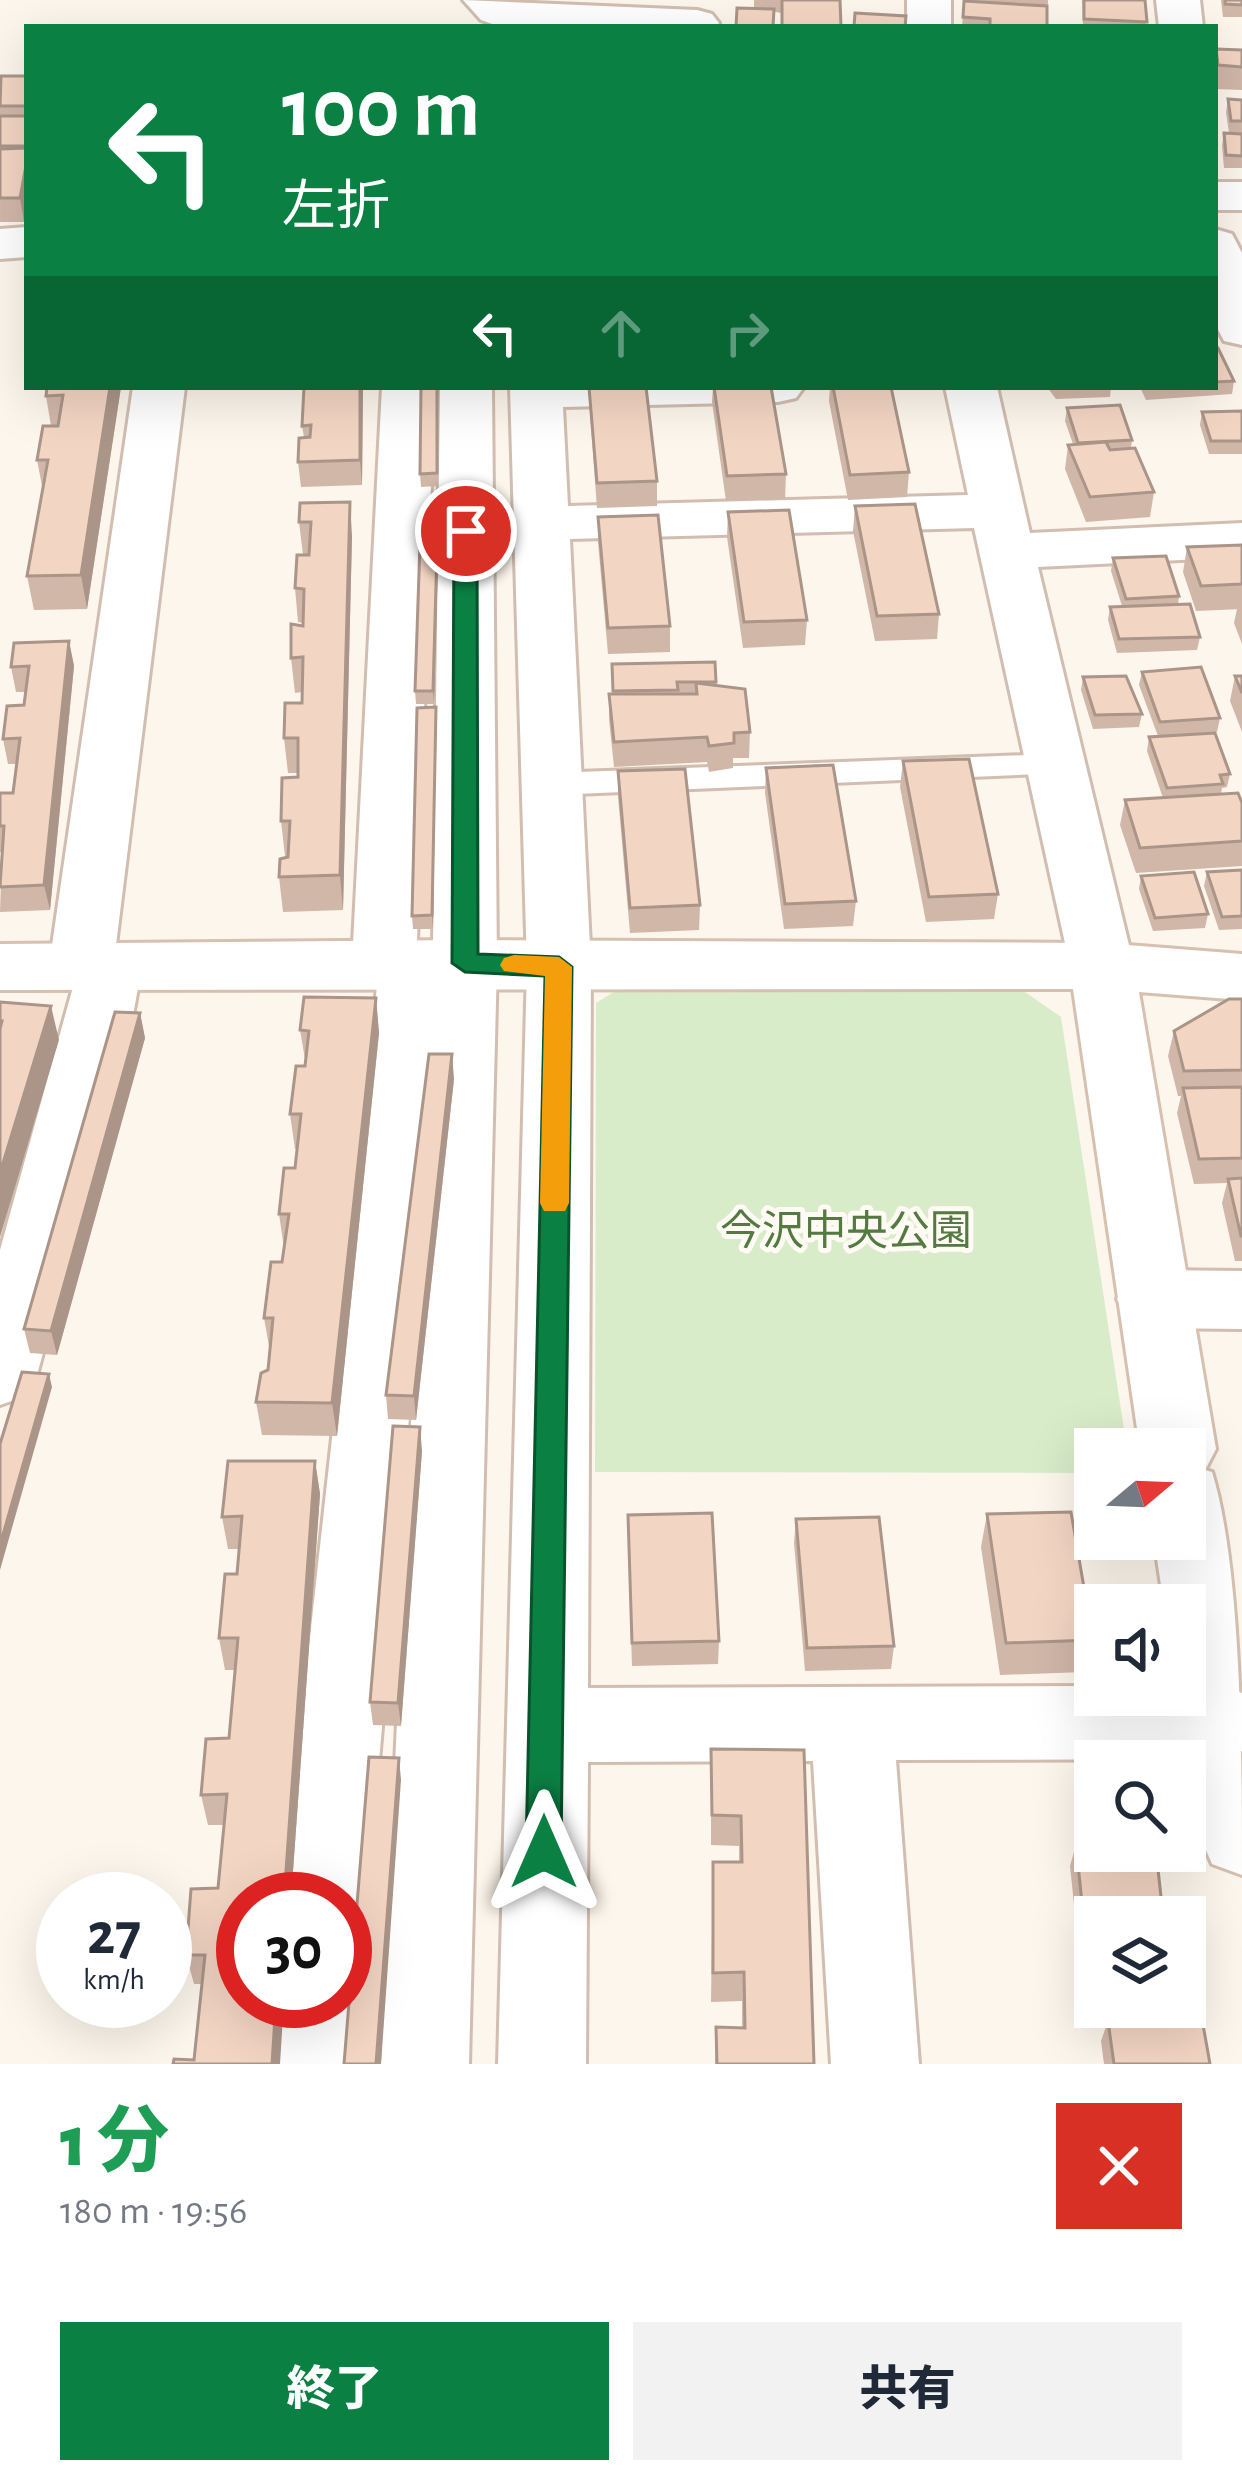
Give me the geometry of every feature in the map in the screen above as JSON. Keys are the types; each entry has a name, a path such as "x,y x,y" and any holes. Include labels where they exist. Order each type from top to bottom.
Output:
{"street":[{"path":"485,0 496,11 518,18 698,17"},
{"path":"1218,254 1242,330"},
{"path":"0,1375 97,1032 95,966 158,390"},
{"path":"408,390 420,963 425,2064"},
{"path":"327,1872 420,963 466,390"},
{"path":"537,390 559,967 542,2064"},
{"path":"972,390 1102,966 1175,1428"},
{"path":"542,523 1242,540"},
{"path":"0,967 420,963 1102,966 1242,977"},
{"path":"1154,1299 1242,1300"},
{"path":"1196,1560 1242,1836"},
{"path":"544,1725 1222,1722"},
{"path":"852,1724 875,2064"},
{"path":"305,2064 309,2028"}],"lane":[{"path":"552,784 1053,765"}],"green space":[{"name":"今沢中央公園","path":"628,983 1012,983 1061,1017 1124,1428 1074,1428 1074,1473 595,1472 596,1003"}],"building":[{"path":"782,0 840,0 841,24 782,24"},
{"path":"1084,0 1145,0 1147,22 1084,19"},
{"path":"964,1 1047,6 1047,24 990,24 990,19 963,17"},
{"path":"737,8 774,9 773,24 736,24"},
{"path":"855,13 906,16 905,24 854,24"},
{"path":"1218,49 1242,50 1242,67 1218,65"},
{"path":"1,76 24,76 24,106 0,106"},
{"path":"1228,99 1242,100 1242,121 1231,121"},
{"path":"0,116 24,116 24,146 0,146"},
{"path":"1224,133 1242,134 1242,156 1226,155"},
{"path":"24,148 20,198 0,198 0,149"},
{"path":"1218,348 1234,381 1218,382"},
{"path":"47,390 110,390 81,575 27,576 48,460 37,460 43,426 58,426 63,395 46,396"},
{"path":"304,390 360,390 360,460 298,462 299,438 310,437 311,425 302,426"},
{"path":"421,390 437,390 437,473 420,474"},
{"path":"589,390 646,390 657,481 597,483"},
{"path":"714,390 772,390 786,474 727,476"},
{"path":"834,390 892,390 909,472 850,475"},
{"path":"1120,405 1132,440 1078,443 1067,408"},
{"path":"1242,411 1242,441 1211,441 1202,412"},
{"path":"1106,442 1110,450 1135,448 1154,492 1090,497 1068,445"},
{"path":"350,502 340,875 279,877 280,859 288,857 290,821 281,821 282,778 298,777 298,738 284,738 285,703 302,703 303,657 291,658 291,624 303,626 304,589 295,588 297,555 309,555 311,522 299,522 300,503"},
{"path":"915,504 939,614 877,616 855,506"},
{"path":"789,510 807,620 744,622 728,512"},
{"path":"438,513 433,691 415,691 421,514"},
{"path":"658,515 670,626 608,628 598,517"},
{"path":"1242,545 1242,584 1201,586 1187,547"},
{"path":"1166,556 1179,596 1126,599 1113,558"},
{"path":"1190,604 1200,637 1119,639 1110,607"},
{"path":"69,641 44,885 0,887 4,826 0,826 0,793 13,793 20,738 3,739 7,706 24,705 29,666 11,667 14,643"},
{"path":"715,662 716,682 677,682 678,690 613,691 612,664"},
{"path":"1201,667 1220,718 1160,722 1142,672"},
{"path":"1126,676 1142,714 1095,715 1083,677"},
{"path":"696,683 745,689 750,732 734,733 734,743 709,746 707,737 614,742 609,694 697,694"},
{"path":"436,707 432,915 412,916 417,708"},
{"path":"1215,733 1230,774 1220,775 1223,784 1167,788 1149,737"},
{"path":"969,759 998,894 929,897 903,761"},
{"path":"833,765 856,901 785,904 766,768"},
{"path":"685,769 700,905 630,908 618,771"},
{"path":"1238,793 1242,841 1140,848 1125,800"},
{"path":"1242,870 1242,916 1222,917 1207,872"},
{"path":"1194,872 1208,914 1155,918 1141,876"},
{"path":"304,997 376,998 332,1403 256,1402 261,1373 268,1370 273,1318 264,1318 271,1262 282,1262 289,1214 279,1214 284,1168 295,1168 301,1114 290,1114 296,1066 305,1066 309,1031 300,1030"},
{"path":"1229,999 1242,999 1242,1070 1184,1071 1174,1031"},
{"path":"0,1002 51,1006 0,1173 2,1021"},
{"path":"115,1012 140,1013 51,1331 24,1329"},
{"path":"429,1054 452,1054 414,1396 386,1395"},
{"path":"1242,1087 1242,1158 1199,1159 1183,1088"},
{"path":"1242,1178 1242,1236 1241,1236 1228,1179"},
{"path":"22,1372 49,1374 0,1545 0,1444"},
{"path":"393,1426 420,1427 398,1703 370,1702"},
{"path":"228,1461 315,1461 286,1872 220,1872 227,1794 201,1795 206,1739 229,1738 238,1638 219,1638 225,1574 237,1574 242,1516 222,1517"},
{"path":"1071,1512 1074,1560 1079,1560 1083,1584 1074,1584 1074,1641 1006,1643 987,1514"},
{"path":"712,1513 719,1641 632,1643 628,1515"},
{"path":"879,1517 894,1646 807,1648 796,1519"},
{"path":"711,1749 804,1750 814,2064 717,2064 716,2027 745,2028 744,1972 713,1973 713,1862 742,1862 741,1816 712,1815"},
{"path":"369,1757 399,1758 376,2064 344,2064 347,2028 372,2028 372,1872 360,1872"},
{"path":"1079,1872 1158,1872 1161,1896 1081,1896"},
{"path":"216,1888 216,2028 274,2028 272,2064 173,2064 174,2059 194,2060 205,1955 192,1955 192,1889"},
{"path":"1109,2028 1204,2028 1210,2064 1114,2064"}],"slow traffic":[{"path":"514,965 559,967 554,1203"}],"route":[{"path":"466,531 465,963 559,967 544,1852"}]}
